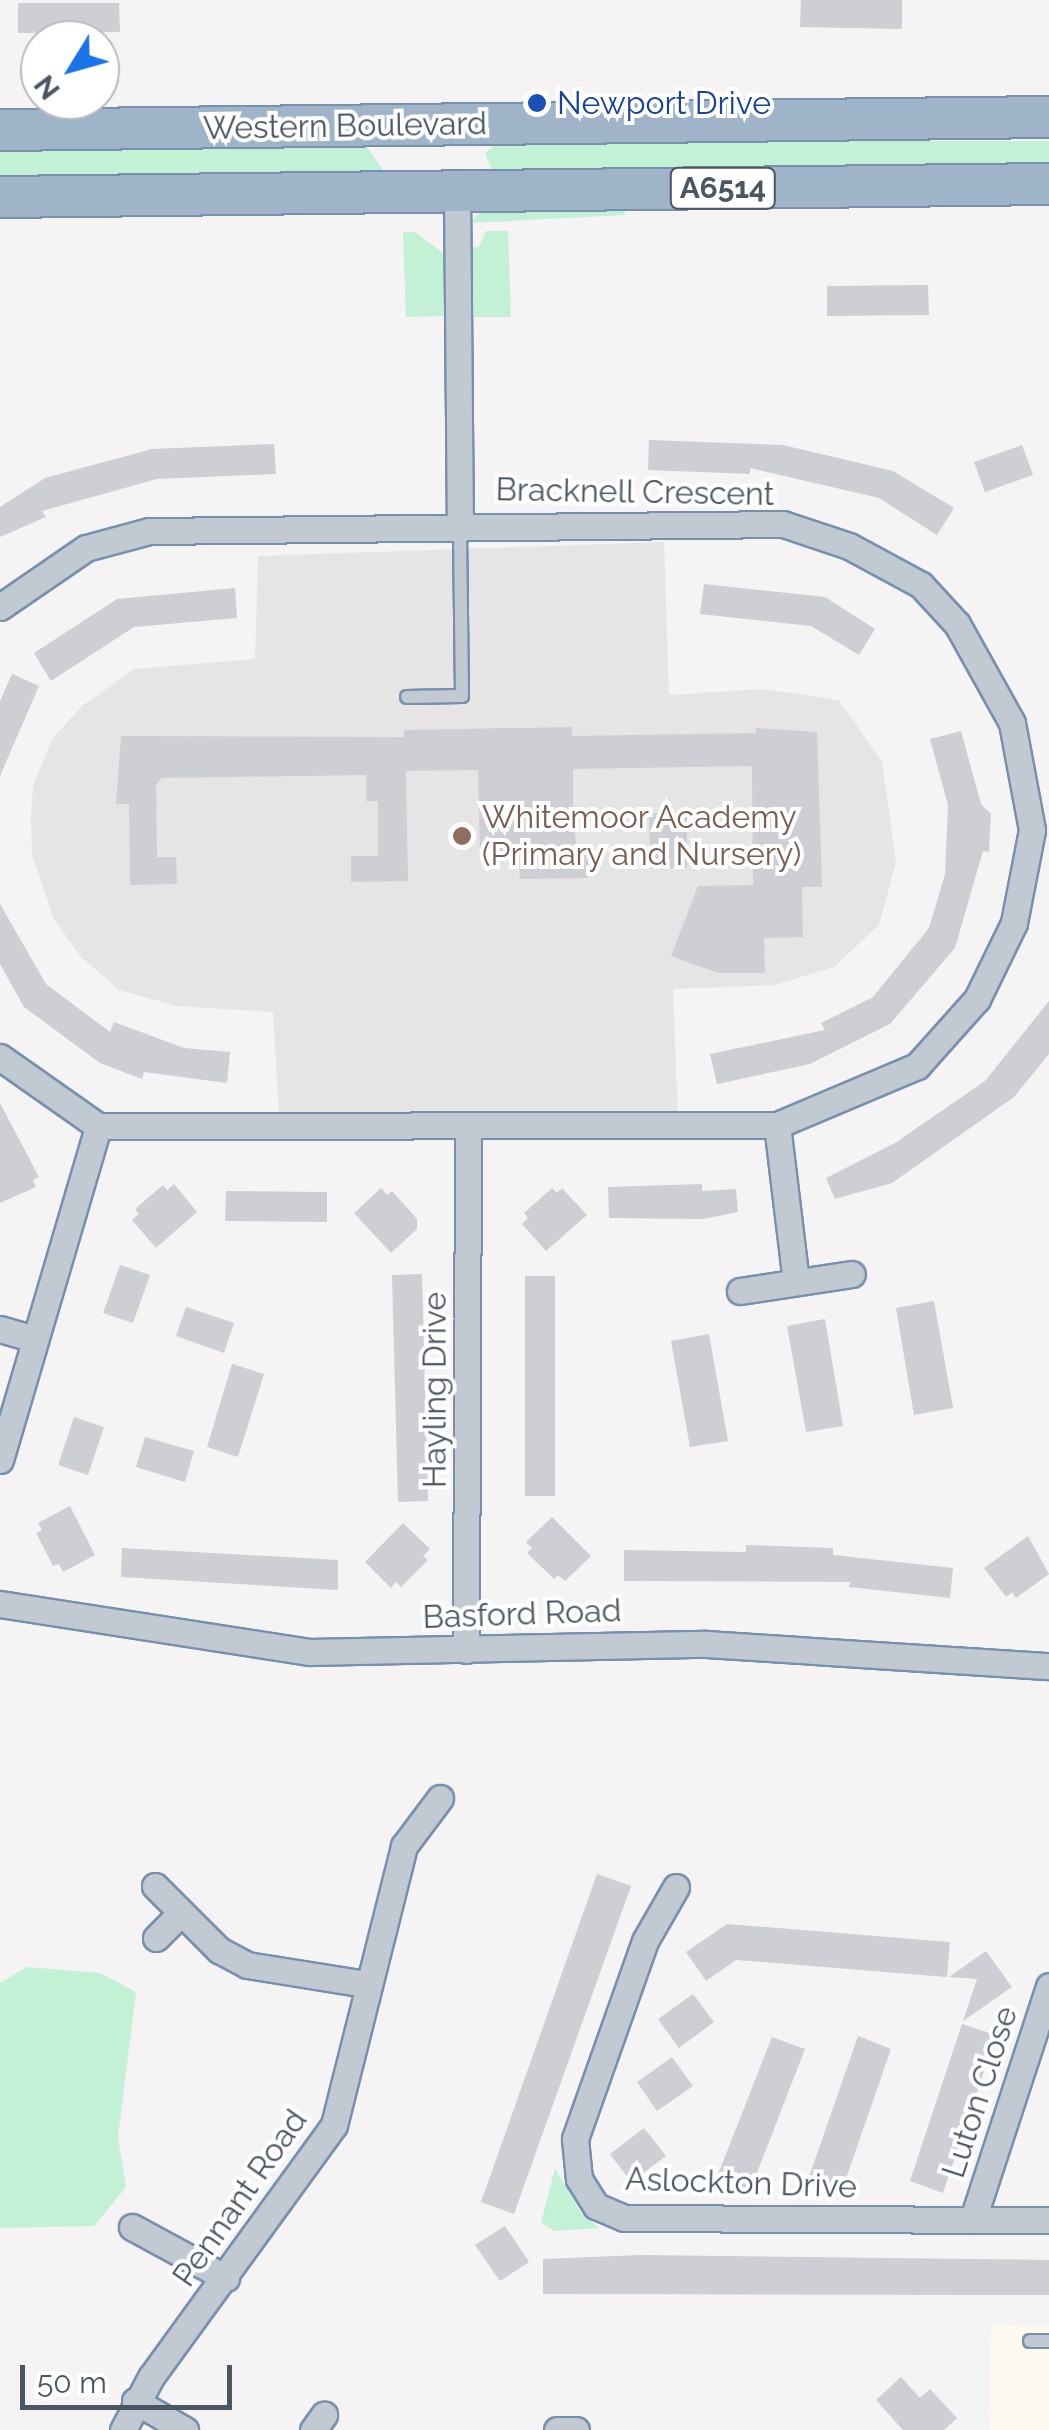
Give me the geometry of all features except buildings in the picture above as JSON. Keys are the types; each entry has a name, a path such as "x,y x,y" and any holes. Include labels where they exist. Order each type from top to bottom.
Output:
{"highway":[{"name":"Western Boulevard","path":"0,130 1049,117"},
{"path":"457,190 460,124"},
{"name":"Western Boulevard","path":"0,197 1049,184"}],"street":[{"path":"457,190 460,524"},
{"name":"Bracknell Crescent","path":"0,607 86,548 148,531 460,524 783,524 878,562 921,585 957,624 1012,723 1040,830 1014,923 977,999 917,1066 777,1125 468,1130 98,1126"},
{"path":"0,1057 98,1126 0,1460"},
{"path":"777,1125 796,1281"},
{"name":"Hayling Drive","path":"466,1650 468,1130"},
{"path":"740,1291 852,1274"},
{"path":"0,1328 34,1339"},
{"name":"Basford Road","path":"0,1604 309,1652 706,1644 1049,1666"},
{"name":"Pennant Road","path":"122,2430 135,2401 334,2125 393,1841 440,1798"},
{"path":"155,1886 180,1914 247,1965 366,1984"},
{"name":"Aslockton Drive","path":"676,1888 645,1941 575,2139 579,2179 596,2206 624,2218 1049,2220"},
{"path":"156,1938 180,1914"},
{"name":"Luton Close","path":"973,2219 1049,1986"},
{"path":"132,2227 226,2278"},
{"path":"135,2401 185,2430"},
{"path":"556,2430 576,2430"}],"lane":[{"path":"407,696 462,696 460,524"},
{"path":"1030,2341 1049,2341"}],"shaded area":[{"name":"Whitemoor Academy (Primary and Nursery)","path":"664,542 669,695 763,689 839,700 882,762 896,862 879,925 834,967 774,985 673,989 678,1119 279,1113 273,1012 177,1006 119,990 81,957 54,919 32,855 31,817 33,786 52,739 82,706 135,669 255,659 258,556"},
{"path":"991,2325 1049,2326 1049,2430 990,2430"}],"green space":[{"path":"363,141 386,175 0,181 0,149"},
{"path":"500,141 1049,141 1049,167 493,172 485,153"},
{"path":"624,204 625,215 470,223 483,208"},
{"path":"486,231 508,231 511,317 470,317 468,248 479,247"},
{"path":"403,232 415,232 444,254 445,316 406,317"},
{"path":"27,1967 100,1973 136,1992 118,2137 126,2187 94,2226 0,2228 0,1983"},
{"path":"555,2168 581,2213 599,2228 554,2231 541,2223"}],"place":[{"name":"Newport Drive","path":"537,103"},
{"name":"Whitemoor Academy (Primary and Nursery)","path":"462,836"}]}
